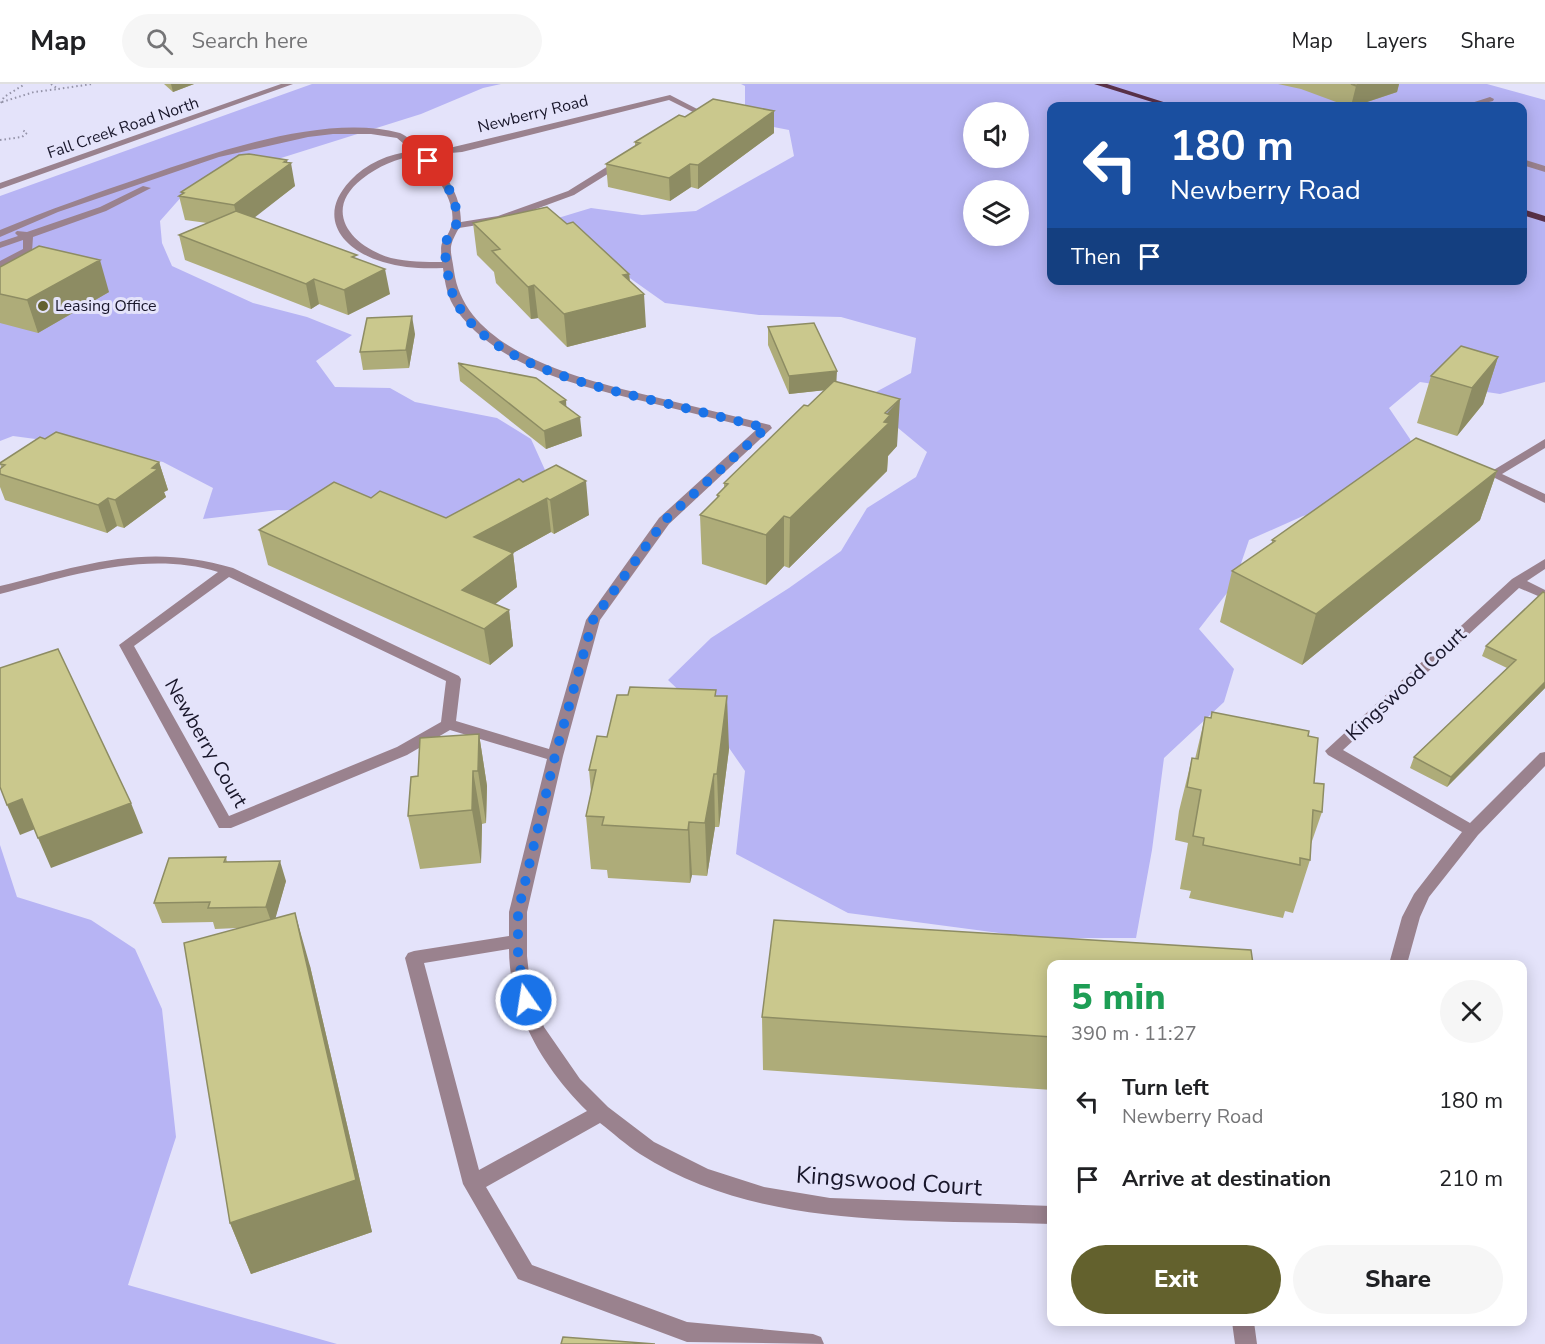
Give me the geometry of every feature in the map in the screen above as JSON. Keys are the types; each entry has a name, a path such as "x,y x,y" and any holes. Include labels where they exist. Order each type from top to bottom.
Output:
{"main road":[{"path":"1098,84 1159,102"},
{"path":"1527,214 1545,219"}],"street":[{"name":"Fall Creek Road North","path":"0,186 289,84"},
{"name":"Newberry Road","path":"448,265 421,266 385,260 355,244 341,229 338,222 338,206 350,184 371,168 395,157 418,151 459,150 670,97 699,112 680,125"},
{"path":"1480,102 1490,99"},
{"path":"0,234 55,210 193,162 308,134 371,131 400,136 418,151 446,183 455,208 456,226 445,244 451,289 469,319 496,343 533,364 600,388 766,428 664,521 593,620 555,756 518,912 521,984 536,1029 573,1085 601,1113 473,1184"},
{"name":"Newberry Road","path":"0,245 103,209 156,183 204,165 314,140 347,138 375,140 418,151"},
{"path":"456,226 500,219 571,193 630,156"},
{"path":"1527,164 1545,169"},
{"path":"0,265 28,250 28,237 10,229"},
{"path":"1545,443 1493,474 1545,499"},
{"path":"0,590 145,559 184,560 228,571 454,679 448,724 555,756"},
{"name":"Kingswood Court","path":"1472,831 1334,751 1517,582 1545,563"},
{"name":"Newberry Court","path":"228,571 126,645 225,824 402,751 448,724"},
{"path":"1517,582 1545,595"},
{"path":"1399,960 1412,917 1422,894 1472,831 1545,757"},
{"path":"518,942 414,958 473,1184 525,1272 687,1332 813,1344"},
{"name":"Kingswood Court","path":"601,1113 647,1148 683,1167 764,1196 830,1207 1047,1215"},
{"path":"1244,1326 1246,1344"}],"path":[{"path":"1,103 4,97 25,84"},
{"path":"51,84 58,88"},
{"path":"1,103 34,92 92,84"},
{"path":"0,140 22,137 27,133 21,129"}],"shaded area":[{"path":"312,84 501,84 483,88 421,114 233,173 183,195 160,221 162,243 172,266 253,303 307,317 352,335 316,361 335,387 390,388 415,402 497,418 531,439 545,470 502,505 454,537 407,514 278,510 203,519 213,488 163,462 103,448 13,436 0,441 0,196"},
{"path":"741,84 1487,84 1545,100 1545,382 1500,394 1420,382 1389,408 1410,439 1415,456 1369,501 1303,516 1249,540 1234,584 1199,629 1234,669 1224,702 1164,758 1152,850 1136,938 1037,938 848,913 736,854 745,771 709,719 668,680 711,638 789,588 841,551 867,508 916,477 927,452 886,418 874,393 911,373 916,338 841,317 759,315 665,303 562,230 558,218 591,208 642,215 696,211 794,156 789,130 758,124 745,107 745,86"},
{"path":"0,845 17,897 91,920 135,949 162,1009 176,1137 128,1285 337,1344 0,1344"}],"building":[{"path":"713,99 774,111 698,165 690,164 669,178 606,164 640,143 635,142 679,115 685,117"},
{"path":"249,154 287,160 284,162 291,163 234,205 179,196 184,193 181,192 239,155"},
{"path":"547,207 567,224 573,222 629,274 623,275 644,294 564,314 534,285 528,287 492,251 500,249 473,223"},
{"path":"236,211 357,255 352,257 385,269 344,290 314,279 306,284 179,235"},
{"path":"39,246 100,260 27,300 0,294 0,267"},
{"path":"412,316 406,350 360,352 367,318"},
{"path":"814,323 837,371 789,376 768,327"},
{"path":"1461,346 1498,357 1472,388 1431,376"},
{"path":"458,363 536,378 566,400 560,402 580,417 544,431"},
{"path":"834,381 900,399 885,413 890,415 884,422 889,423 790,518 784,516 766,535 700,515 728,484 724,483 804,405 808,406"},
{"path":"56,432 159,462 152,468 158,469 115,500 108,498 98,505 0,474 0,469 5,465 0,463 40,437 45,439"},
{"path":"1416,438 1497,471 1316,614 1232,571 1275,541 1272,540"},
{"path":"556,465 586,481 550,500 547,498 474,537 513,553 462,590 509,610 484,629 259,530 334,482 371,498 380,491 446,518 519,479 523,482"},
{"path":"1543,592 1545,593 1545,682 1451,777 1414,757 1516,660 1486,646"},
{"path":"58,649 131,803 38,838 22,799 7,805 0,787 0,668"},
{"path":"630,687 716,690 715,696 727,696 717,774 714,774 705,823 689,822 688,830 602,825 604,817 586,816 596,770 589,770 597,736 607,737 617,695 628,695"},
{"path":"1212,712 1309,731 1308,736 1318,738 1314,783 1324,784 1322,812 1313,810 1310,860 1300,858 1300,865 1203,845 1204,838 1193,836 1201,790 1187,787 1192,758 1198,759 1205,717 1211,718"},
{"path":"479,734 478,771 473,771 472,810 408,816 411,777 418,776 420,738"},
{"path":"226,857 224,862 280,861 266,907 208,908 210,902 154,903 169,858"},
{"path":"295,913 356,1180 230,1223 184,943"},
{"path":"774,920 1251,950 1252,960 1047,960 1047,1037 762,1017"},
{"path":"563,1337 655,1344 561,1344"}],"place":[{"name":"Leasing Office","path":"43,306"}],"route":[{"path":"428,161 446,183 455,208 456,226 445,244 451,289 461,309 489,337 533,364 579,382 766,428 664,521 593,620 555,756 518,912 518,956 521,984 526,1000"}]}
